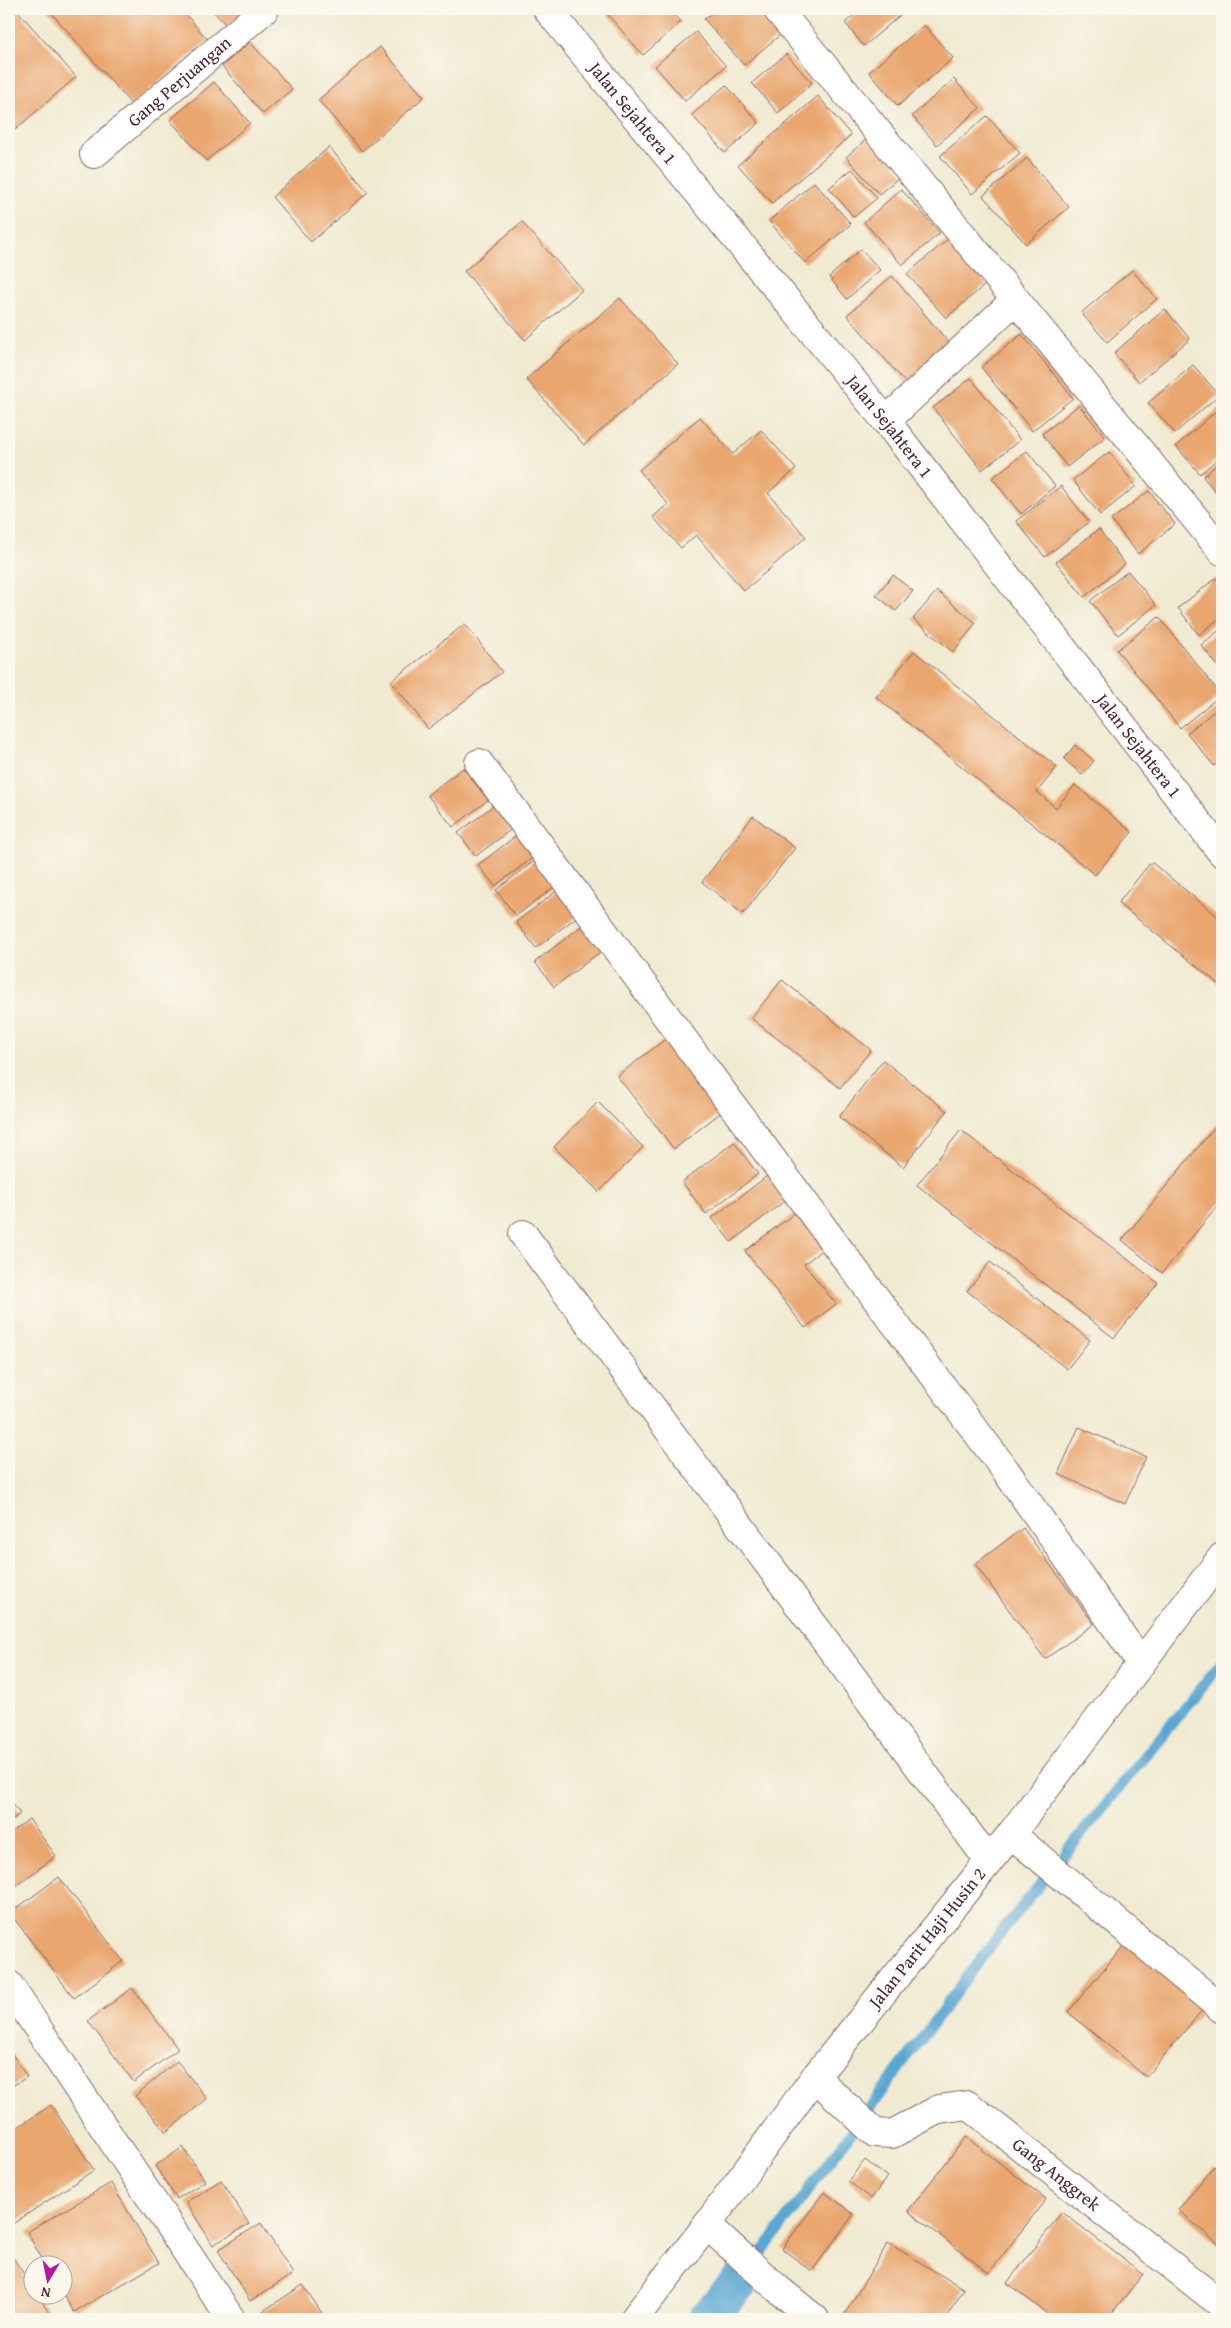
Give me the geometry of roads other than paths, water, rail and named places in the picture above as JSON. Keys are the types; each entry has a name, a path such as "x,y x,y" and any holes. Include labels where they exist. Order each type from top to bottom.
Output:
{"street":[{"name":"Gang Perjuangan","path":"94,154 265,9"},
{"name":"Jalan Sejahtera 1","path":"546,9 886,421 1222,853"},
{"path":"777,9 1222,551"},
{"path":"886,421 1015,300"},
{"path":"478,763 1006,1471 1140,1663"},
{"path":"523,1234 989,1861"},
{"name":"Jalan Parit Haji Husin 2","path":"634,2319 707,2225 823,2085 989,1861 1222,1557"},
{"path":"1011,1834 1222,2008"},
{"path":"9,1985 231,2319"},
{"name":"Gang Anggrek","path":"823,2085 875,2133 892,2134 939,2109 968,2105 1222,2305"},
{"path":"707,2225 778,2289 815,2319"}],"waterway":[{"path":"741,2280 998,1936 1222,1662"},
{"path":"707,2319 741,2280"}]}
